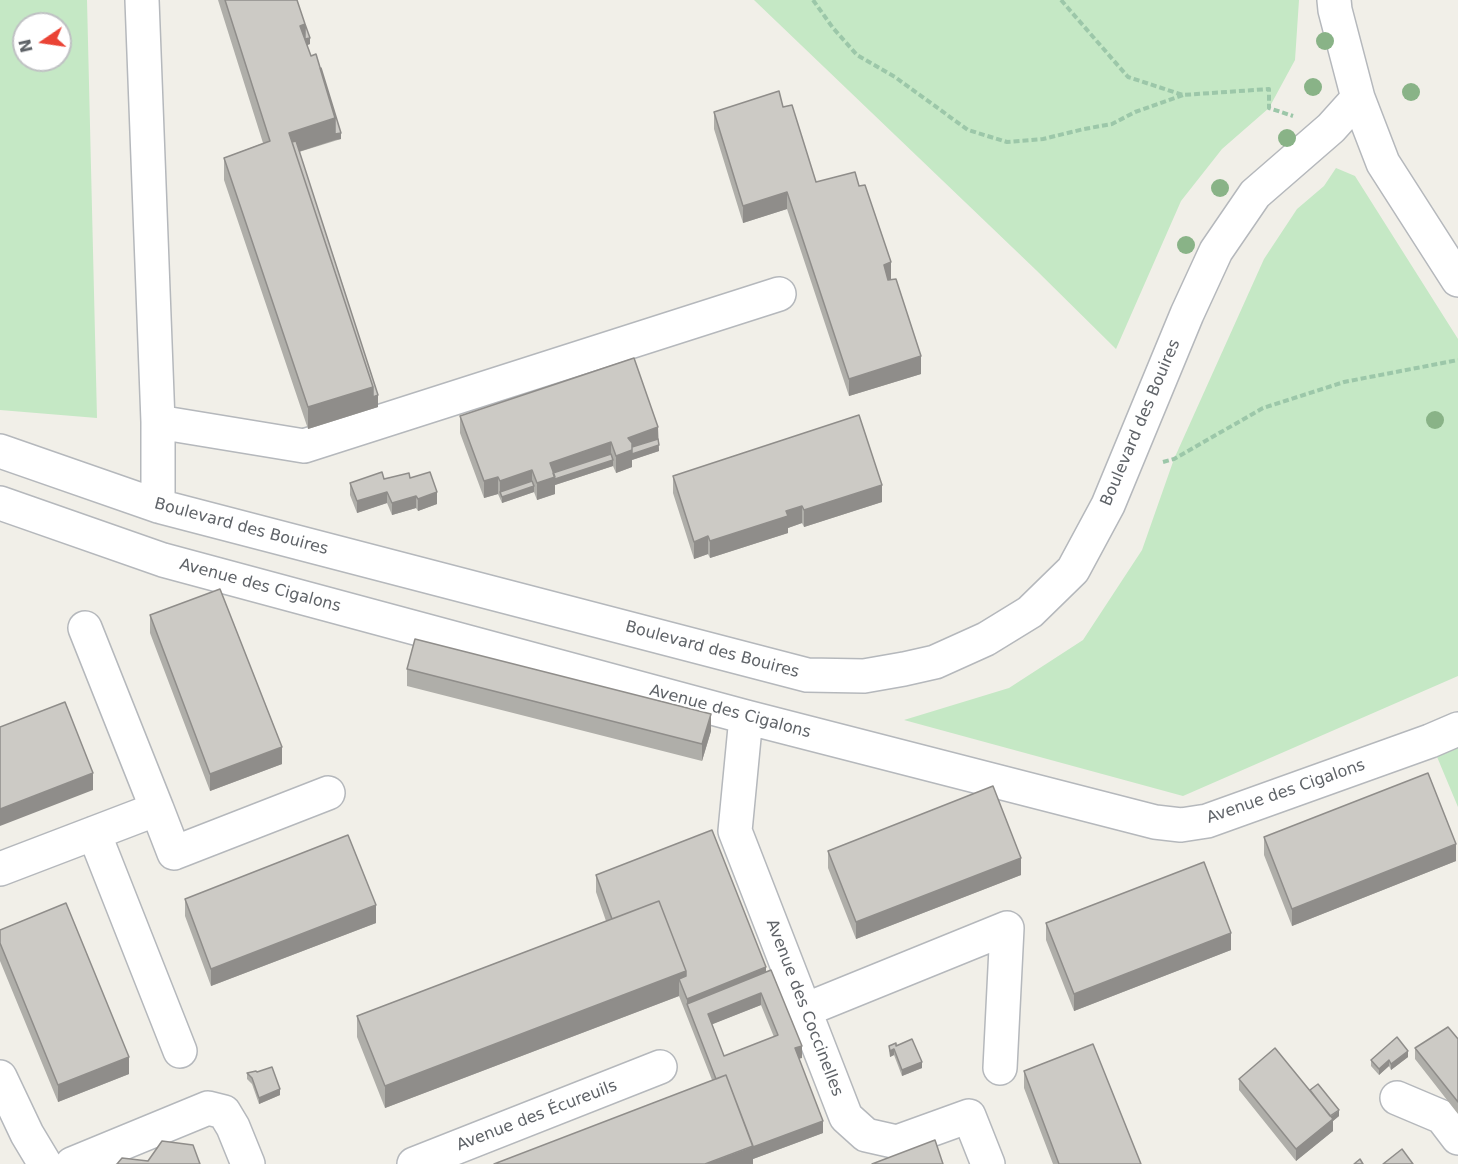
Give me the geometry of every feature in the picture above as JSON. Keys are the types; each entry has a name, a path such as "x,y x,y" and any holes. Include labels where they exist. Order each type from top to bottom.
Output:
{"street":[{"path":"142,0 158,422 158,506"},
{"path":"1334,0 1358,98 1383,163 1458,280"},
{"name":"Boulevard des Bouires","path":"0,451 158,506 807,675 864,675 935,662 986,639 1030,612 1073,570 1108,505 1187,314 1216,251 1255,194 1331,128 1358,98"},
{"path":"158,422 304,446 779,294"},
{"name":"Avenue des Cigalons","path":"0,503 163,560 746,717 1155,822 1181,825 1207,821 1458,729"},
{"path":"85,628 174,853 328,793"},
{"name":"Avenue des Coccinelles","path":"746,717 735,831 846,1117 866,1136 897,1142 969,1116 988,1164"},
{"path":"0,869 157,809"},
{"path":"94,833 180,1051"},
{"path":"804,1010 1007,928 1000,1068"},
{"name":"Avenue des Écureuils","path":"414,1164 660,1067"},
{"path":"0,1077 27,1134 45,1164"},
{"path":"1397,1098 1442,1117 1458,1138"},
{"path":"72,1164 208,1108 224,1112 233,1127 248,1164"}],"path":[{"path":"813,0 833,28 857,55 895,77 968,130 1007,142 1043,139 1112,124 1135,112 1183,95 1269,89 1269,108"},
{"path":"1061,0 1128,77 1183,95"},
{"path":"1122,472 1174,459 1263,408 1344,382 1458,360"}],"green space":[{"path":"0,0 87,0 97,418 0,410"},
{"path":"754,0 1299,0 1295,60 1269,108 1222,149 1181,201 1116,349"},
{"path":"1336,168 1355,176 1458,339 1458,676 1183,796 904,720 1009,688 1083,640 1142,550 1174,459 1264,259 1297,209 1324,186"},
{"path":"1458,743 1458,807 1435,752"}],"building":[{"path":"225,0 297,0 305,24 300,26 311,56 316,54 335,118 289,133 373,387 308,407 224,158 270,141"},
{"path":"305,24 310,38 305,39"},
{"path":"320,68 341,133 335,134 335,118"},
{"path":"779,91 783,107 792,105 816,182 855,172 859,186 865,185 891,262 884,265 888,280 896,279 921,356 849,379 787,192 743,206 714,112"},
{"path":"296,141 378,395 373,397 373,387 292,142"},
{"path":"634,358 658,427 628,438 632,443 632,450 616,456 611,442 550,463 555,477 537,483 532,470 500,481 498,477 484,481 460,416"},
{"path":"859,415 882,485 804,510 802,506 786,511 788,516 710,541 708,536 694,542 673,476"},
{"path":"658,439 659,445 632,454 632,447"},
{"path":"611,454 613,460 555,479 553,473"},
{"path":"382,472 384,479 409,473 410,478 430,472 437,492 418,499 416,496 392,503 387,492 357,501 350,483"},
{"path":"532,481 534,486 502,497 500,492"},
{"path":"220,589 282,747 210,774 150,615"},
{"path":"415,639 711,714 702,744 407,669"},
{"path":"65,702 93,773 0,809 0,727"},
{"path":"1428,773 1456,844 1292,909 1264,837"},
{"path":"993,786 1021,858 856,922 828,851"},
{"path":"712,830 766,967 687,999 679,979 686,976 686,971 659,901 612,919 596,875"},
{"path":"348,835 376,905 211,969 185,899"},
{"path":"1204,862 1231,933 1074,994 1046,923"},
{"path":"659,901 686,971 385,1086 357,1016"},
{"path":"66,903 129,1057 58,1085 0,943 0,930"},
{"path":"771,970 802,1046 795,1048 823,1121 753,1147 726,1075 716,1079 687,1004","holes":["761,993 778,1035 724,1056 708,1014"]},
{"path":"1448,1027 1458,1039 1458,1102 1415,1048"},
{"path":"1397,1037 1408,1051 1391,1064 1389,1060 1379,1069 1371,1060"},
{"path":"912,1039 922,1062 902,1070 894,1049 890,1051 889,1046 896,1043 896,1046"},
{"path":"1093,1044 1141,1164 1059,1164 1024,1071"},
{"path":"1275,1048 1333,1119 1296,1149 1239,1079"},
{"path":"272,1067 280,1089 259,1098 252,1078 247,1073"},
{"path":"726,1075 753,1146 705,1164 494,1164"},
{"path":"1318,1084 1339,1110 1330,1116 1310,1090"},
{"path":"935,1140 943,1164 872,1164"},
{"path":"162,1141 193,1145 200,1164 117,1164 122,1158 148,1161"},
{"path":"1402,1149 1413,1164 1383,1164"}]}
